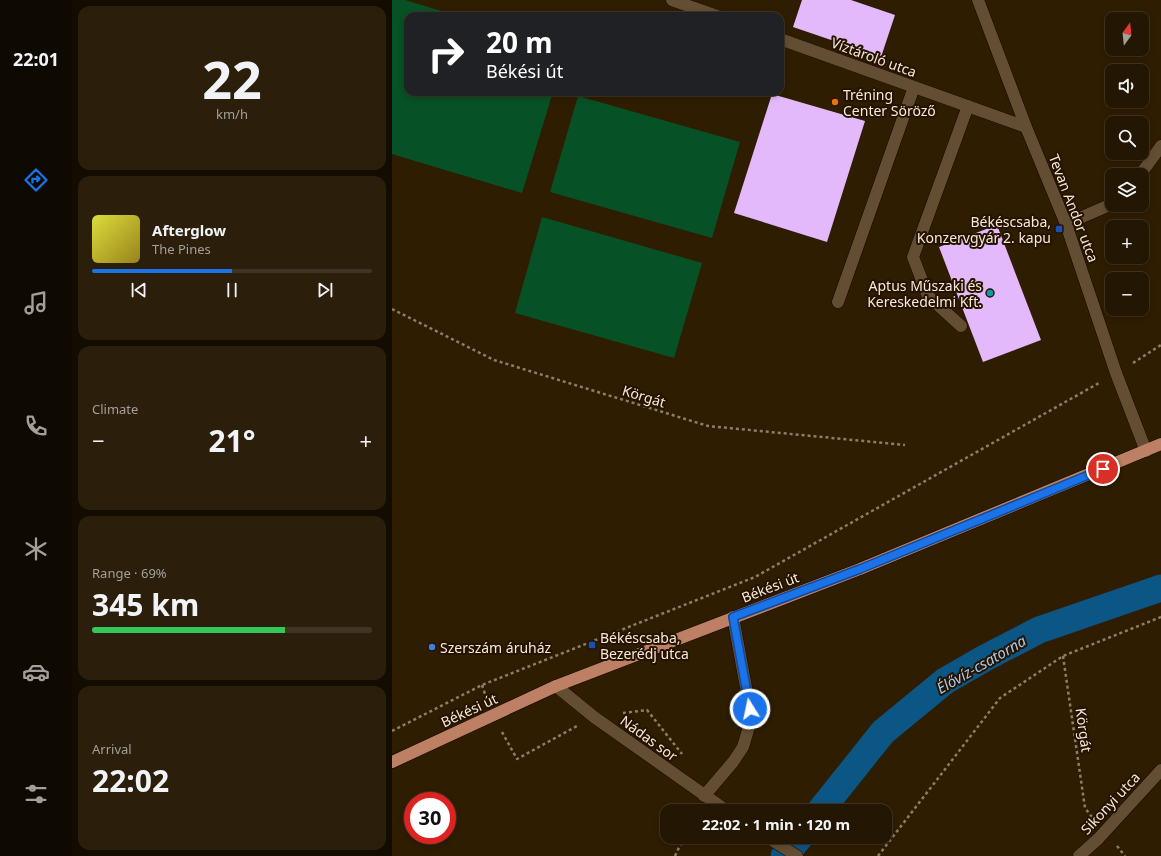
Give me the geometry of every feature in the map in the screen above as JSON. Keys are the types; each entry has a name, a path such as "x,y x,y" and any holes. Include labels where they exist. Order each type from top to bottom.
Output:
{"main road":[{"name":"Békési út","path":"392,762 556,686 860,569 1161,444"}],"street":[{"path":"672,0 706,12"},
{"name":"Tevan Andor utca","path":"978,0 1026,127 1066,224 1116,373 1146,451"},
{"name":"Víztároló utca","path":"784,40 1026,127"},
{"path":"838,302 914,87"},
{"path":"961,326 928,296 913,257 968,106"},
{"path":"1145,168 1161,146"},
{"path":"1066,224 1105,207"},
{"path":"704,796 733,762 743,747 748,730 750,709 733,617"},
{"name":"Nádas sor","path":"556,686 594,717 716,804"},
{"name":"Sikonyi utca","path":"1079,856 1098,839 1161,770"},
{"path":"778,844 797,856"}],"path":[{"name":"Körgát","path":"392,309 494,360 708,426 905,445"},
{"path":"392,731 482,685 755,577 1116,373 1161,345"},
{"path":"878,856 1000,698 1063,656 1161,617"},
{"name":"Körgát","path":"1063,656 1084,808"},
{"path":"675,856 681,844"}],"green space":[{"path":"392,0 405,0 445,12 404,12 404,96 552,96 522,193 392,154"},
{"path":"578,96 740,142 712,238 550,192"},
{"path":"542,217 702,263 674,358 515,313"}],"building":[{"path":"802,0 851,0 895,15 881,57 793,27"},
{"path":"771,96 779,96 865,121 827,242 734,213"},
{"name":"Aptus Műszaki és Kereskedelmi Kft.","path":"997,225 1041,340 983,362 939,247"}],"waterway":[{"name":"Élővíz-csatorna","path":"826,804 883,732 945,681 1039,630 1161,588"},
{"name":"Élővíz-csatorna","path":"784,856 794,844"}],"place":[{"name":"Tréning Center Söröző","path":"835,102"},
{"name":"Békéscsaba, Konzervgyár 2. kapu","path":"1059,229"},
{"name":"Aptus Műszaki és Kereskedelmi Kft.","path":"990,293"},
{"name":"Békéscsaba, Bezerédj utca","path":"592,645"},
{"name":"Szerszám áruház","path":"432,647"}],"route":[{"path":"750,709 733,617 860,569 1103,469"}]}
